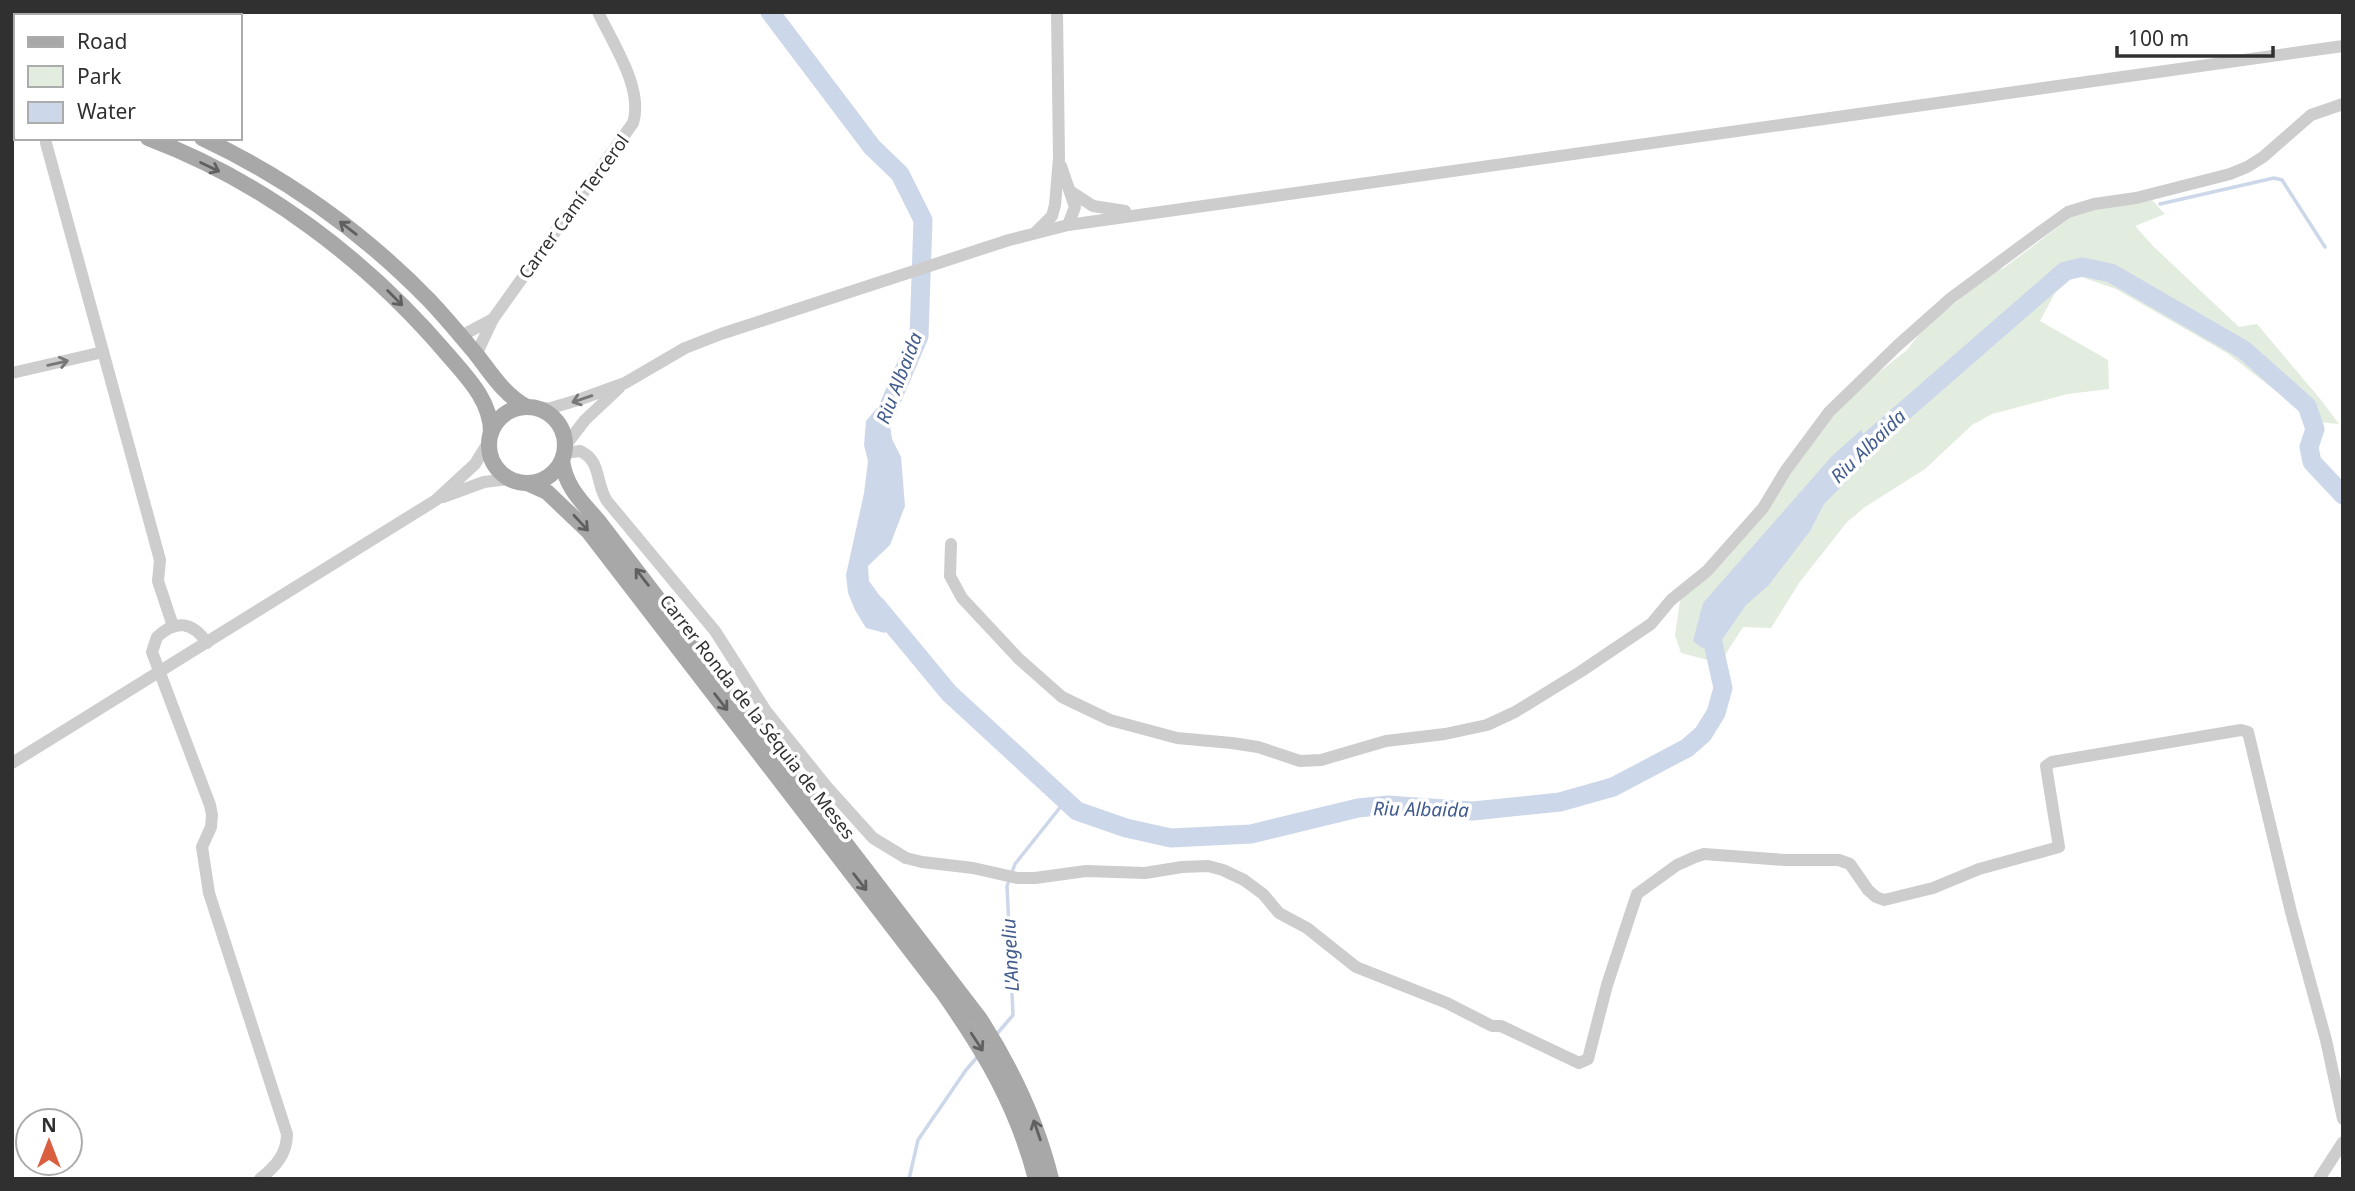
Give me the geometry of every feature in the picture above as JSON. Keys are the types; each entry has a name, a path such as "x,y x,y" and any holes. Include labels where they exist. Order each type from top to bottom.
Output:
{"main road":[{"path":"152,140 234,178 287,210 352,259 396,298 455,363 488,409 491,417 493,464 509,479 527,483 544,479 551,474 563,453 560,427 547,413 532,408 505,391 461,336 409,280 341,222 242,157 206,140"},
{"path":"490,437 496,422 505,414 532,408"},
{"name":"Carrer Ronda de la Séquia de Meses","path":"563,453 565,480 571,489 600,523 948,986"},
{"name":"Carrer Ronda de la Séquia de Meses","path":"527,483 547,492 589,532 948,986"},
{"path":"948,986 999,1049 1036,1179"},
{"path":"1012,1089 1035,1125 1051,1179"}],"street":[{"name":"Carrer Camí Tercerol","path":"476,355 493,319 633,123 636,113 635,90 598,12"},
{"path":"1035,232 1052,216 1055,205 1059,158 1056,12"},
{"path":"532,408 551,408 625,383 685,348 757,323 1009,240 1068,225 2343,46"},
{"path":"951,544 948,559 950,576 961,598 1019,659 1062,697 1110,720 1177,738 1258,747 1300,761 1321,760 1386,741 1445,734 1487,725 1580,673 1651,624 1671,600 1707,571 1762,508 1829,412 1951,298 2032,238 2068,212 2094,204 2136,198 2230,174 2247,167 2263,157 2311,116 2343,104"},
{"path":"46,140 160,560 158,581 173,626"},
{"path":"1059,158 1075,207 1068,225"},
{"path":"1070,191 1093,206 1150,213"},
{"path":"1055,205 1056,211 1068,225"},
{"name":"Carrer Camí Tercerol","path":"461,336 493,319"},
{"path":"12,373 103,352"},
{"path":"563,453 585,420 625,383"},
{"path":"12,763 436,500 475,464 490,437"},
{"path":"563,453 580,451 593,459 597,466 601,493 715,631 754,694 788,740 852,817 873,838 906,858 1035,878 1086,871 1145,873 1208,866 1223,870 1244,880 1263,894 1279,913 1307,928 1356,967 1447,1003 1492,1026 1501,1026 1579,1063 1588,1059 1607,985 1637,894 1677,865 1704,854 1785,860 1839,860 1850,864 1868,890 1884,900 1933,888 1979,869 2059,848 2046,766 2052,762 2241,730 2248,732 2291,912 2326,1040 2343,1119"},
{"path":"436,500 484,482 509,479"},
{"path":"206,643 195,629 173,626 157,636 153,644 153,657 210,805 211,827 202,847 209,893 287,1134 285,1152 260,1179"},
{"path":"2319,1179 2343,1142"}],"green space":[{"path":"2152,200 2165,214 2135,226 2239,327 2257,324 2339,424 2307,421 2295,406 2227,353 2116,289 2076,275 2055,293 2040,321 2108,360 2109,389 2068,394 1992,414 1972,425 1925,469 1865,507 1847,522 1799,583 1771,628 1743,627 1720,663 1681,653 1675,635 1680,601 1822,428 1864,384 1907,350 1924,328 1995,271 2004,268 2071,217 2090,210"}],"water":[{"path":"887,396 896,402 890,425 892,439 901,457 905,506 890,545 868,566 869,581 896,618 885,633 866,628 848,593 846,575 864,493 868,461 864,445 866,421"},
{"path":"1861,430 1874,454 1824,504 1810,531 1768,586 1746,605 1719,644 1702,648 1693,641 1703,603 1832,456"}],"waterway":[{"name":"Riu Albaida","path":"770,12 872,147 900,174 923,220 919,336 882,422"},
{"path":"2160,204 2274,178 2282,180 2325,247"},
{"name":"Riu Albaida","path":"1850,458 2065,271 2083,267 2111,273 2244,350 2307,406 2315,429 2309,447 2312,462 2343,495"},
{"name":"Riu Albaida","path":"876,605 949,693 1077,811 1126,828 1171,838 1251,834 1358,808 1388,805 1473,811 1560,802 1613,787 1687,748 1703,734 1716,713 1723,688 1711,634 1715,621"},
{"name":"L'Angeliu","path":"996,1035 1013,1015 1007,886 1015,864 1066,800"},
{"name":"L'Angeliu","path":"909,1179 918,1140 979,1055"}]}
